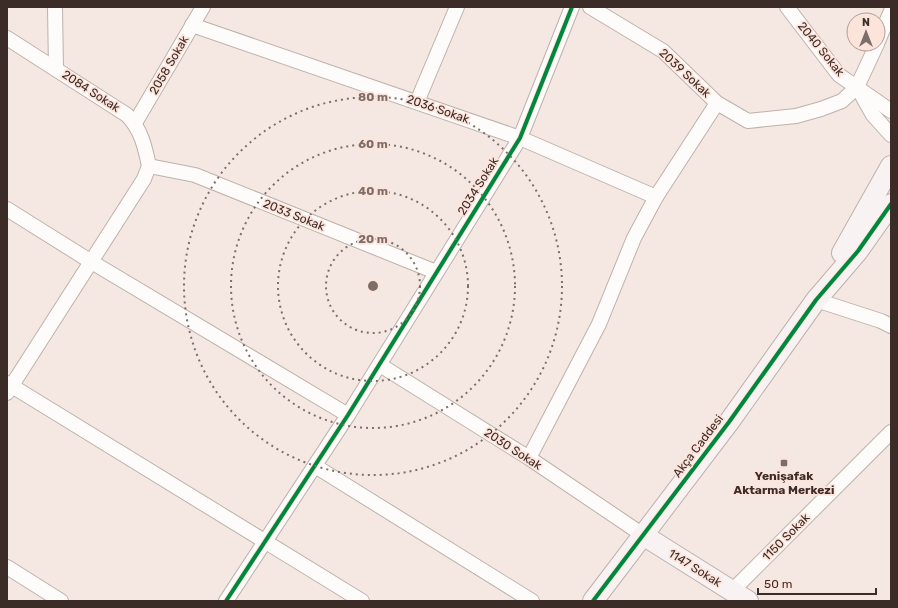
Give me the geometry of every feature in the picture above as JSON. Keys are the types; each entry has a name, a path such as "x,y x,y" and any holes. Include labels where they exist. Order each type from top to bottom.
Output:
{"street":[{"path":"55,7 56,69"},
{"name":"2058 Sokak","path":"135,123 202,7"},
{"path":"417,102 457,7"},
{"name":"2034 Sokak","path":"226,601 266,542 380,365 520,138 572,7"},
{"name":"2039 Sokak","path":"590,7 663,51 717,103 748,121 796,116 821,109 842,101 857,88"},
{"name":"2040 Sokak","path":"787,7 839,75 891,111"},
{"path":"886,22 891,11"},
{"name":"2036 Sokak","path":"192,25 520,138 656,197"},
{"name":"2084 Sokak","path":"7,38 127,114 135,123 145,148 149,166"},
{"path":"857,88 873,52"},
{"name":"2040 Sokak","path":"857,88 873,115 891,135"},
{"path":"529,458 599,324 634,238 656,197 717,103"},
{"path":"149,166 144,179 9,388 362,601"},
{"name":"2033 Sokak","path":"149,166 195,175 436,272"},
{"path":"816,300 891,166"},
{"path":"816,300 858,251 891,204"},
{"path":"7,209 90,261 348,415"},
{"path":"816,300 881,321 891,326"},
{"name":"Akça Caddesi","path":"593,601 729,422 816,300"},
{"name":"2030 Sokak","path":"380,365 529,458 643,535"},
{"name":"1150 Sokak","path":"743,598 891,432"},
{"path":"315,466 532,601"},
{"name":"1147 Sokak","path":"643,535 743,598"},
{"path":"7,567 61,601"}],"cycle path":[{"path":"226,601 348,415 520,138 572,7"},
{"path":"593,601 729,422 816,300 858,251 891,204"}],"place":[{"name":"Yenişafak Aktarma Merkezi","path":"784,463"}]}
